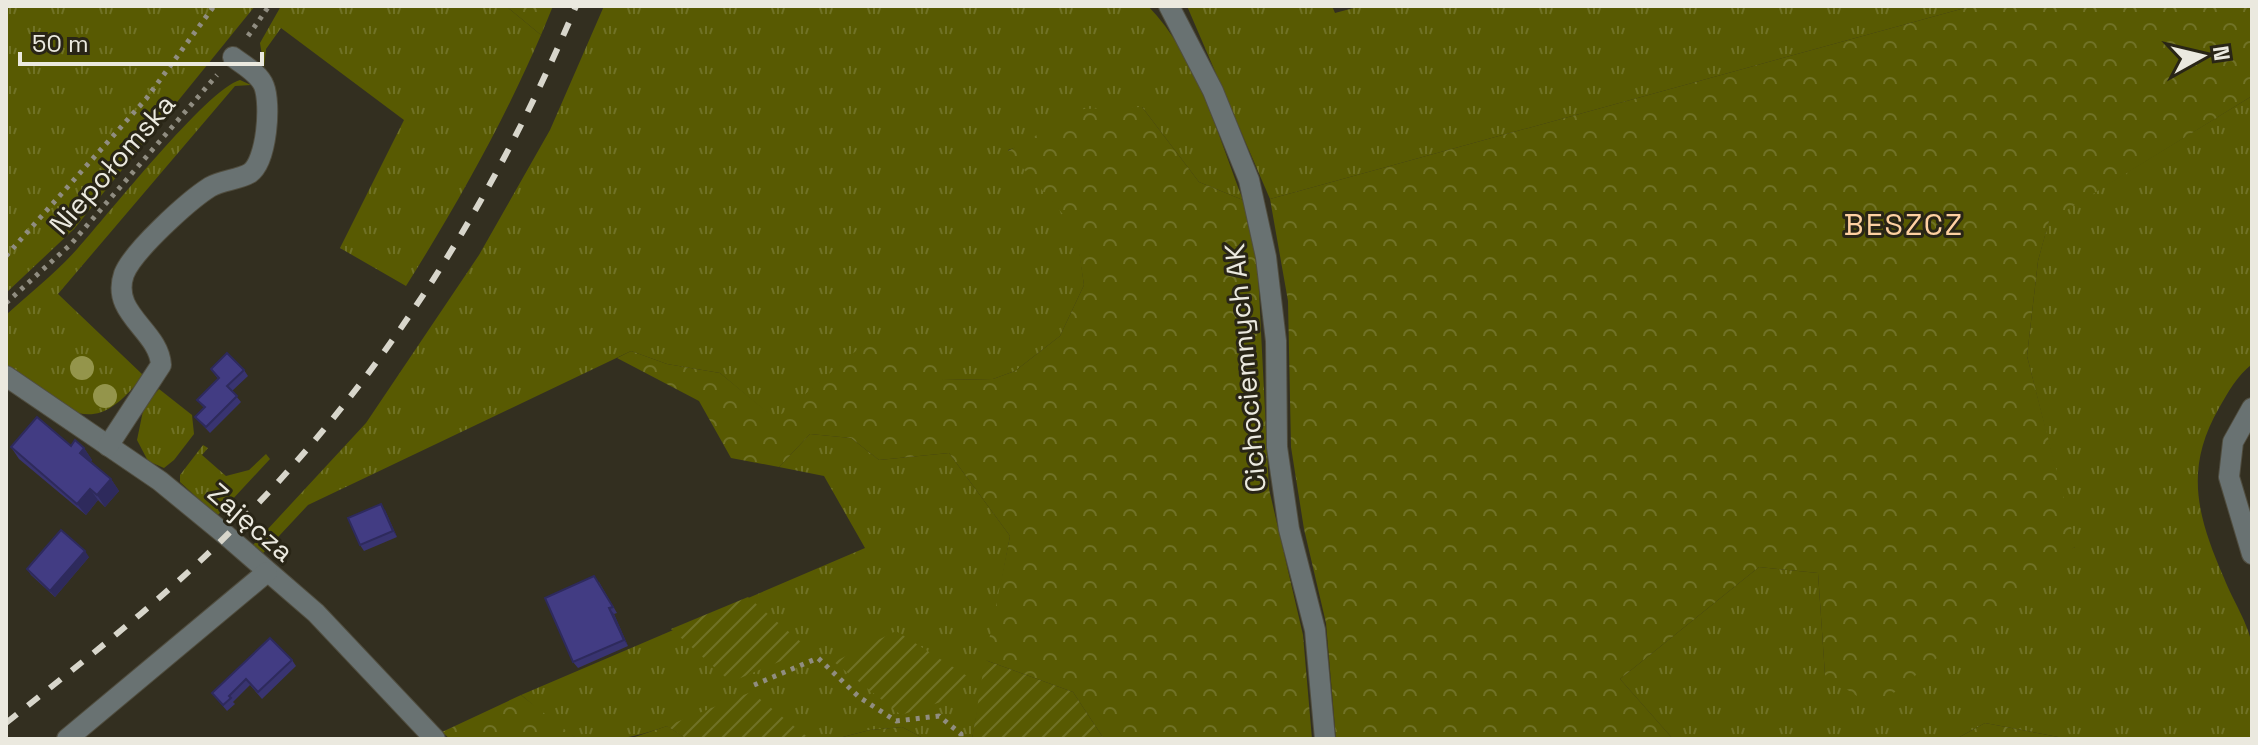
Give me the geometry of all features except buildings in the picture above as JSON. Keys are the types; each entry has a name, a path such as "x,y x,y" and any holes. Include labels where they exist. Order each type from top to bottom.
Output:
{"street":[{"name":"Cichociemnych AK","path":"1169,6 1213,91 1249,180 1266,257 1276,341 1277,447 1289,529 1315,630 1325,739"},
{"path":"108,446 161,365 154,341 131,317 122,296 124,275 135,256 195,199 211,186 250,173 260,163 264,149 264,86 258,76 233,57"},
{"name":"Zajęcza","path":"6,376 160,481 316,613 435,739"},
{"path":"2252,408 2233,442 2229,477 2252,554"},
{"path":"67,739 267,572"}],"path":[{"path":"6,256 146,99 214,6"},
{"name":"Niepołomska","path":"6,303 71,244 233,57 269,6"},
{"path":"754,685 818,658 859,697 896,721 939,716 961,734 961,739"}],"green space":[{"path":"6,6 255,6 74,229 6,293"},
{"path":"281,6 506,6 541,35 478,163 406,286 340,248 404,120 281,28 266,49 264,68 260,43"},
{"path":"506,6 553,6 541,35"},
{"path":"604,6 1148,6 1180,48 1193,72 1243,200 1199,182 1142,107 1008,150 1076,228 1084,285 1060,336 1015,371 993,379 943,380 864,345 776,420 720,373 667,364 631,351 308,505 251,566 242,557 366,423 479,255 550,130"},
{"path":"1187,6 1332,6 1335,13 1361,6 1972,6 1270,199"},
{"path":"1972,6 2252,6 2252,96 2049,221 2038,261 2027,356 2076,546 1875,708 1825,675 1818,573 1759,567 1620,679 1673,739 1336,739 1326,623 1304,529 1291,447 1288,301 1270,199"},
{"path":"240,80 251,85 235,86 58,294 143,375 125,397 108,409 92,414 61,406 6,366 6,315 70,257 182,129 225,88"},
{"path":"2252,96 2252,364 2237,379 2208,430 2201,452 2198,493 2207,534 2252,646 2252,739 2069,739 1985,723 1956,739 1673,739 1620,679 1759,567 1818,573 1825,675 2075,547 2027,356 2038,261 2049,220"},
{"path":"1142,107 1199,182 1243,200 1257,253 1269,489 1303,635 1312,739 1104,739 1073,692 985,660 1010,536 949,453 879,460 851,438 810,434 779,467 731,458 699,401 617,358 631,351 667,364 720,373 776,419 863,345 930,346 943,380 993,379 1015,371 1060,336 1084,285 1075,228 1008,151 1084,109"},
{"path":"159,389 192,415 194,434 164,468 148,461 137,440 144,406"},
{"path":"810,434 851,438 879,460 949,453 1010,536 972,739 925,739 902,727 870,730 835,739 687,739 667,726 622,738 586,739 561,729 521,695 865,548 824,476 779,467"},
{"path":"203,445 208,448 202,455 226,476 249,470 266,454 270,459 217,516 180,482 180,475"},
{"path":"748,597 809,649 731,682 671,629"},
{"path":"896,631 967,676 959,696 901,715 834,662"},
{"path":"985,660 1073,692 1104,739 972,739"},
{"path":"751,692 810,739 687,739 667,726"},
{"path":"521,695 573,736 589,739 450,739 442,732"},
{"path":"1985,723 2069,739 1956,739"},
{"path":"667,726 687,739 629,739"},
{"path":"902,727 925,739 835,739 870,730"}],"railway":[{"path":"6,723 120,632 202,559 284,476 336,415 384,352 470,220 508,151 576,6"}],"district":[{"name":"BESZCZ","path":"1904,224"}]}
